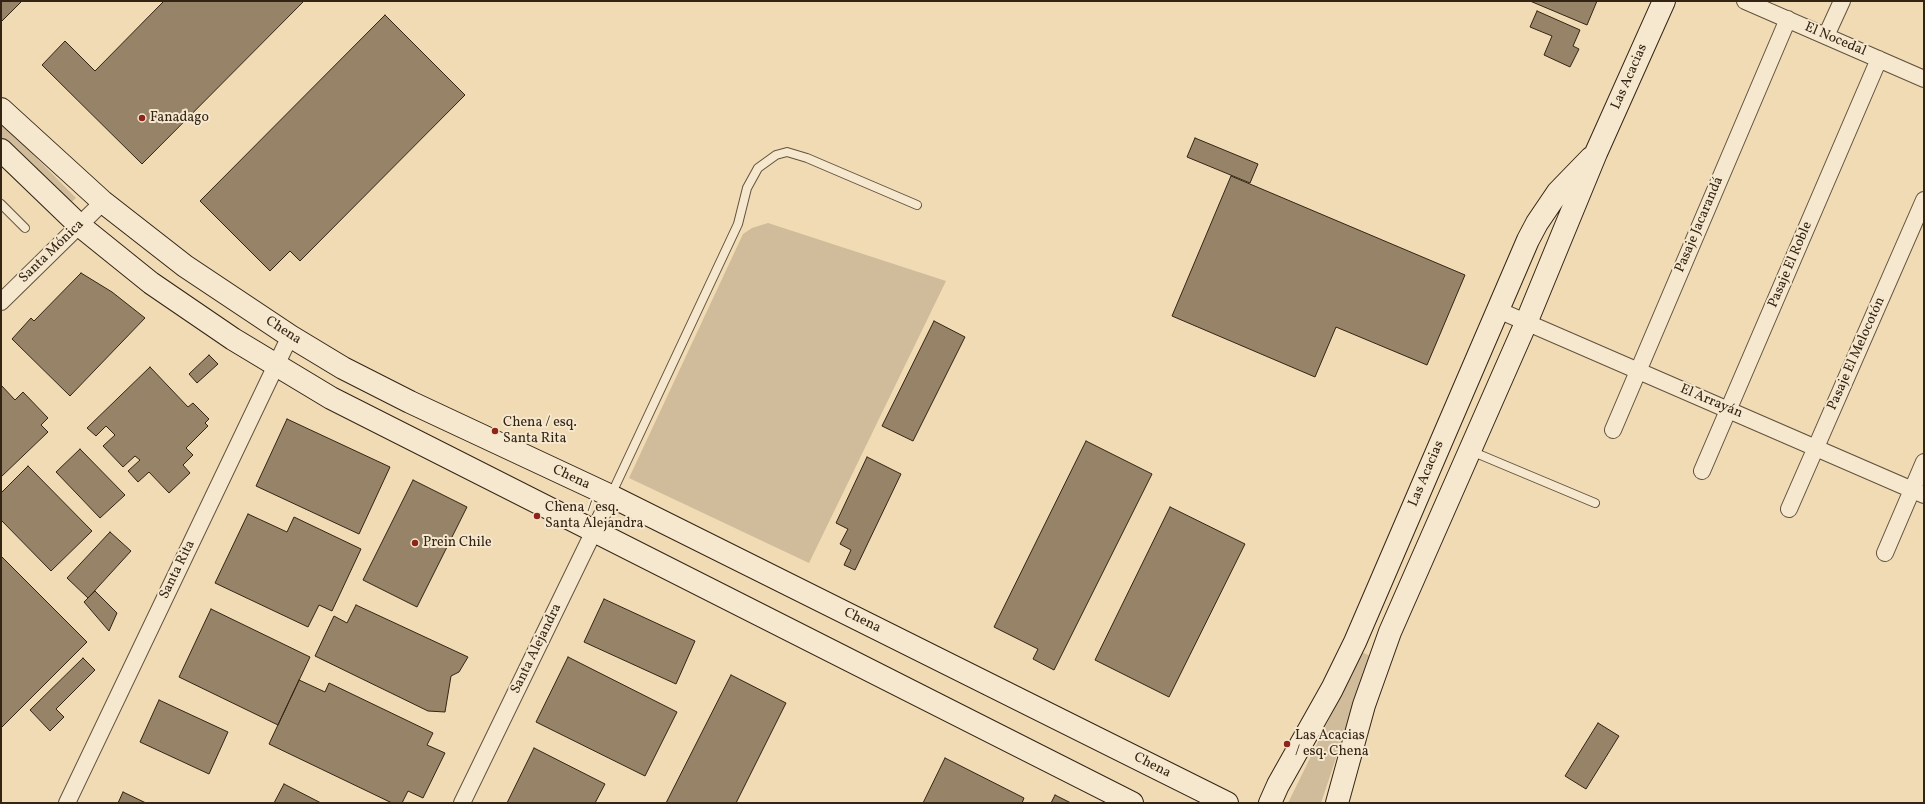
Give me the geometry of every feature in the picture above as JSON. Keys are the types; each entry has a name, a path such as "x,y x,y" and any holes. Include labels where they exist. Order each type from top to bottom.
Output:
{"street":[{"name":"Las Acacias","path":"1337,803 1364,704 1403,600 1526,323 1596,153 1664,1"},
{"name":"El Nocedal","path":"1745,1 1924,79"},
{"path":"1826,36 1842,1"},
{"name":"Pasaje Jacarandá","path":"1613,430 1788,20"},
{"name":"Pasaje El Roble","path":"1702,471 1879,59"},
{"name":"Chena","path":"1,109 103,202 185,266 290,336 376,386 610,496 1227,803"},
{"path":"1,150 80,225 151,283 216,328 276,366 331,398 1132,803"},
{"name":"Las Acacias","path":"1270,803 1278,785 1332,689 1355,642 1537,223 1558,192 1596,153"},
{"name":"Pasaje El Melocotón","path":"1789,509 1924,200"},
{"name":"Santa Mónica","path":"1,302 103,202"},
{"name":"El Arrayán","path":"1498,310 1918,492"},
{"name":"Santa Rita","path":"67,803 290,336"},
{"path":"1886,553 1918,492 1924,462"},
{"name":"Santa Alejandra","path":"462,803 594,532 610,496"}],"lane":[{"path":"610,496 738,224 752,178 762,165 776,155 787,152 807,158 917,204"},
{"path":"1,204 25,228"},
{"path":"1469,450 1595,503"}],"shaded area":[{"path":"1,122 76,198 67,206 1,140"},
{"path":"768,223 946,281 809,563 629,478 743,234 752,228"},
{"path":"1362,652 1370,656 1321,803 1288,803"}],"building":[{"path":"1,1 22,1 1,22"},
{"name":"Fanadago","path":"164,1 304,1 142,164 42,65 65,41 95,71"},
{"path":"1530,1 1597,1 1587,25"},
{"path":"1537,11 1580,30 1573,46 1579,49 1570,67 1544,55 1552,36 1530,27"},
{"path":"385,15 465,95 300,261 290,251 270,271 200,201"},
{"path":"1195,138 1258,164 1250,183 1187,157"},
{"path":"1231,176 1465,275 1427,365 1336,327 1315,377 1172,316"},
{"path":"81,273 112,292 145,318 70,396 12,339 31,318 34,321"},
{"path":"934,321 965,337 913,441 882,426"},
{"path":"209,355 218,364 197,383 189,374"},
{"path":"150,367 188,407 193,403 209,419 205,423 208,426 186,448 193,455 183,465 190,473 169,493 149,472 138,482 128,471 140,460 135,456 123,467 103,446 115,435 106,426 96,436 87,428"},
{"path":"1,385 15,400 23,392 48,418 41,425 48,432 1,477"},
{"path":"287,419 390,467 359,534 256,486"},
{"path":"1086,441 1152,474 1054,670 1033,659 1038,649 994,627"},
{"path":"80,449 125,495 100,518 56,472"},
{"path":"867,457 901,474 855,570 844,565 851,550 840,544 848,529 836,523"},
{"path":"28,466 92,531 51,571 1,520 1,493"},
{"name":"Prein Chile","path":"413,480 467,507 417,607 363,580"},
{"path":"1170,507 1245,544 1169,697 1095,660"},
{"path":"248,514 287,532 294,517 361,549 332,611 319,605 308,627 215,583"},
{"path":"110,532 131,551 88,598 67,578"},
{"path":"1,556 87,642 1,728"},
{"path":"95,591 117,613 109,631 84,602"},
{"path":"604,599 695,641 676,684 584,642"},
{"path":"356,605 468,657 459,672 451,676 445,712 428,711 315,656 334,616 347,623"},
{"path":"211,609 310,657 278,725 179,677"},
{"path":"568,657 677,712 645,776 536,722"},
{"path":"83,658 95,670 56,709 64,717 50,731 30,710"},
{"path":"731,675 786,703 736,803 666,803"},
{"path":"299,680 325,692 329,683 433,733 427,745 445,753 423,798 408,791 402,803 392,803 269,744"},
{"path":"159,700 228,732 209,774 140,742"},
{"path":"1598,723 1619,736 1586,789 1565,776"},
{"path":"534,748 605,784 595,803 507,803"},
{"path":"945,758 1024,798 1022,803 923,803"},
{"path":"284,784 321,803 274,803"},
{"path":"123,792 146,803 118,803"},
{"path":"1055,795 1071,803 1051,803"}],"place":[{"name":"Fanadago","path":"142,118"},
{"name":"Chena / esq. Santa Rita","path":"495,431"},
{"name":"Chena / esq. Santa Alejandra","path":"537,516"},
{"name":"Prein Chile","path":"415,543"},
{"name":"Las Acacias / esq. Chena","path":"1287,744"}]}
